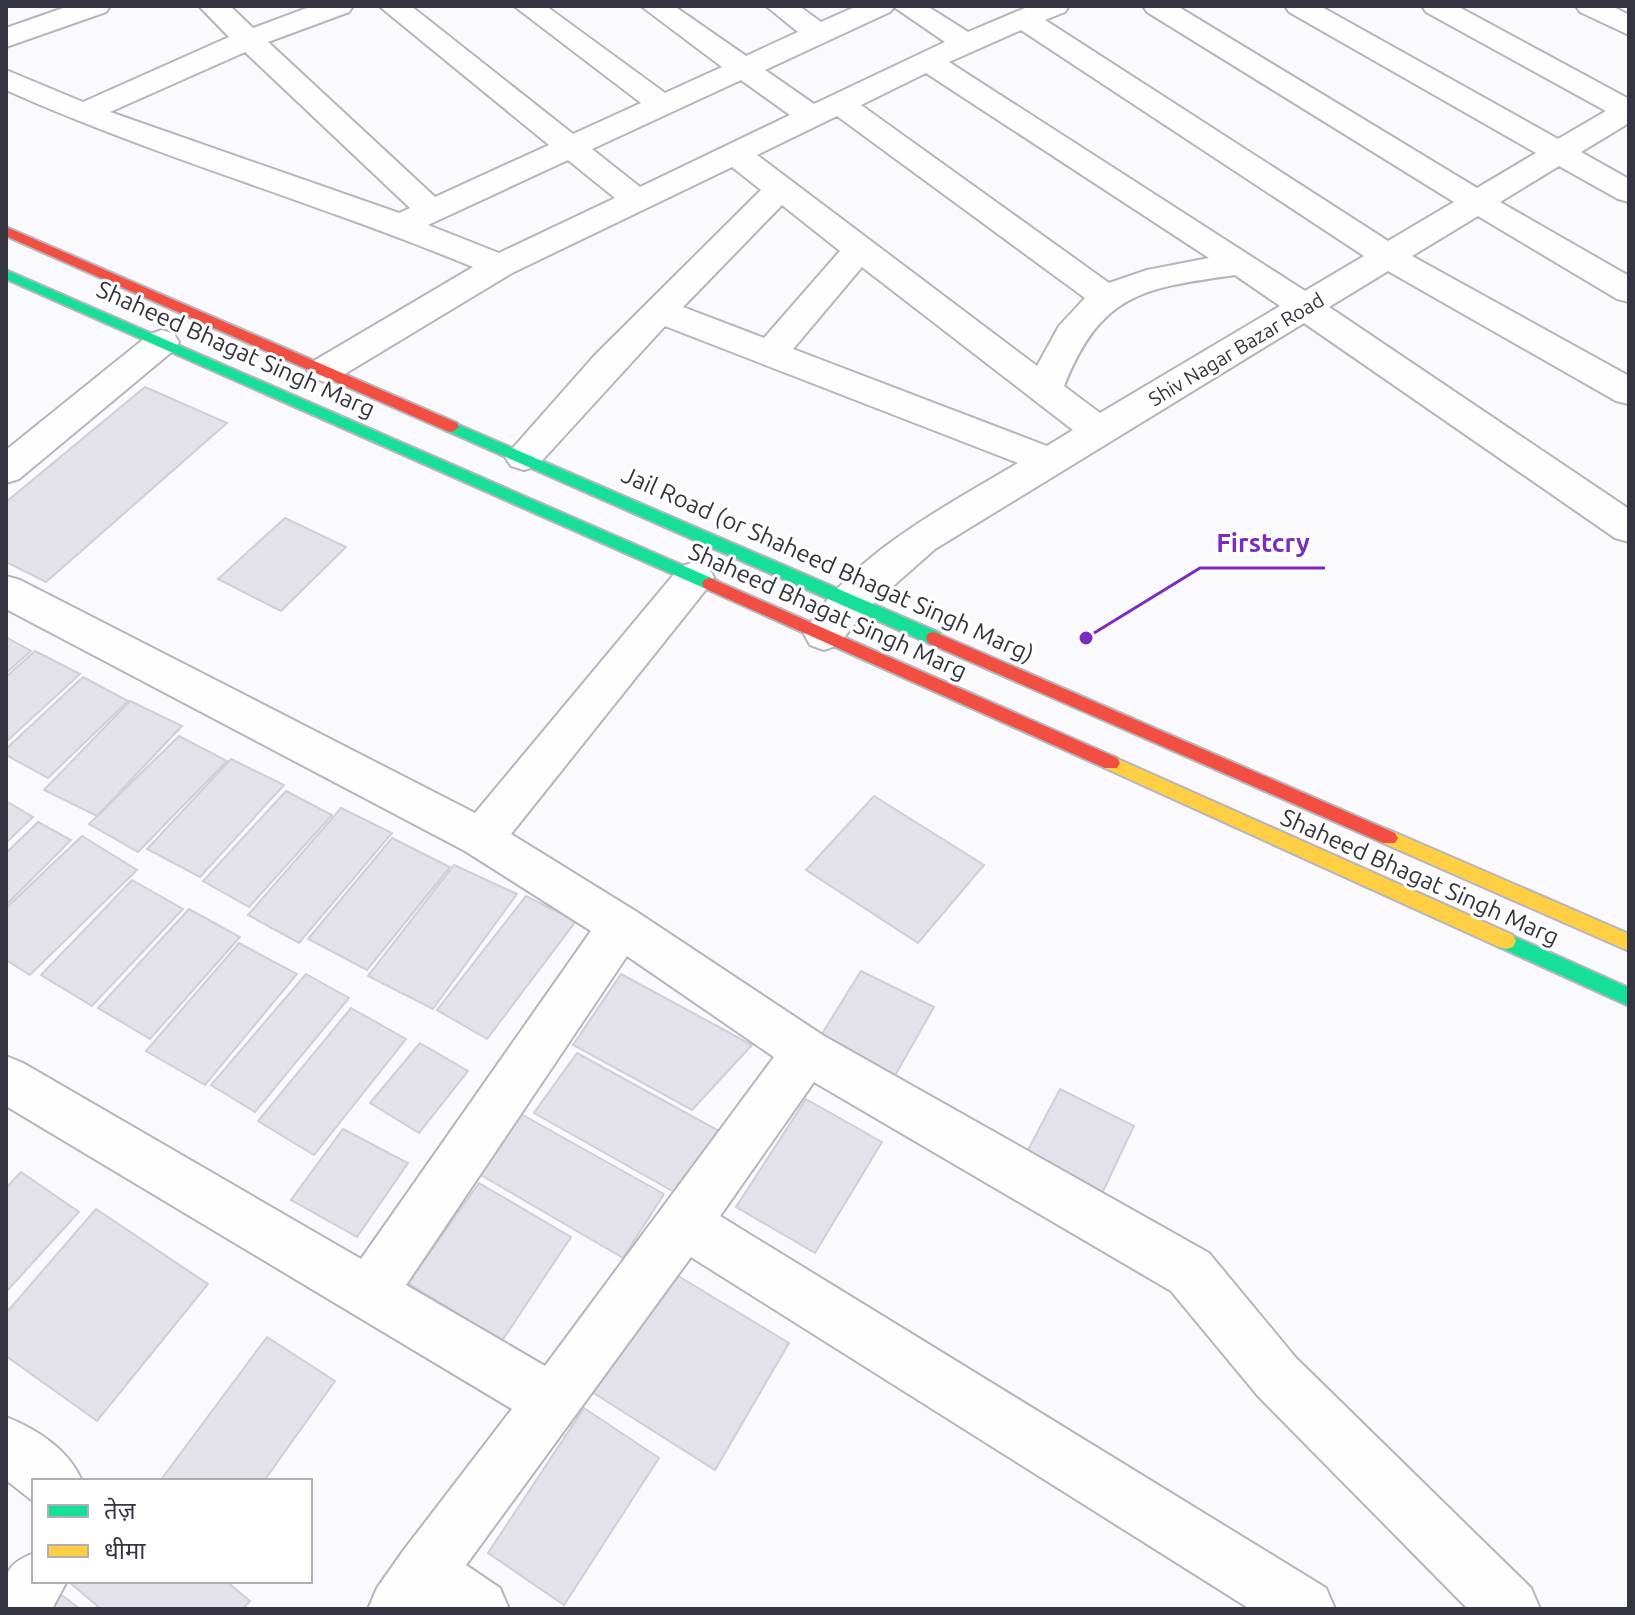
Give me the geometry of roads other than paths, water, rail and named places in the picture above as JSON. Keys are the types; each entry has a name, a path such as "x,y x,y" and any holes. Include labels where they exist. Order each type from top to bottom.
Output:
{"main road":[{"name":"Jail Road (or Shaheed Bhagat Singh Marg)","path":"6,231 851,600 1623,932"},
{"name":"Shaheed Bhagat Singh Marg","path":"6,274 824,634 1629,997"}],"street":[{"path":"6,38 94,6"},
{"path":"213,6 432,211"},
{"path":"83,113 249,39 339,6"},
{"path":"393,6 637,200"},
{"path":"528,6 663,105"},
{"path":"655,6 742,68 826,111 1107,298"},
{"path":"780,6 819,34"},
{"path":"400,225 880,6"},
{"path":"907,6 966,43"},
{"path":"1157,6 1629,291"},
{"path":"1299,6 1629,192"},
{"path":"1436,6 1629,110"},
{"path":"1590,6 1629,26"},
{"path":"325,370 500,266 966,43 1042,10 1387,256 1629,392"},
{"path":"929,62 1241,264 1629,528"},
{"path":"6,79 83,113 400,225 500,266"},
{"name":"Shiv Nagar Bazar Road","path":"824,634 851,600 921,539 1629,110"},
{"path":"735,154 1099,431"},
{"path":"524,457 608,363 780,189"},
{"path":"770,353 860,249"},
{"path":"1045,390 1069,336 1083,317 1107,298 1152,279 1241,264"},
{"path":"660,311 1050,461"},
{"path":"6,470 162,342"},
{"path":"481,838 694,577"},
{"path":"6,591 481,838 621,926 807,1052 1190,1272 1277,1377 1510,1609"},
{"path":"370,1292 621,926"},
{"path":"479,1609 411,1590 807,1052"},
{"path":"6,1079 552,1401"},
{"path":"684,1223 1305,1609"},
{"path":"6,1445 50,1479"},
{"path":"15,1609 35,1583"}],"place":[{"name":"Firstcry","path":"1086,638"}]}
